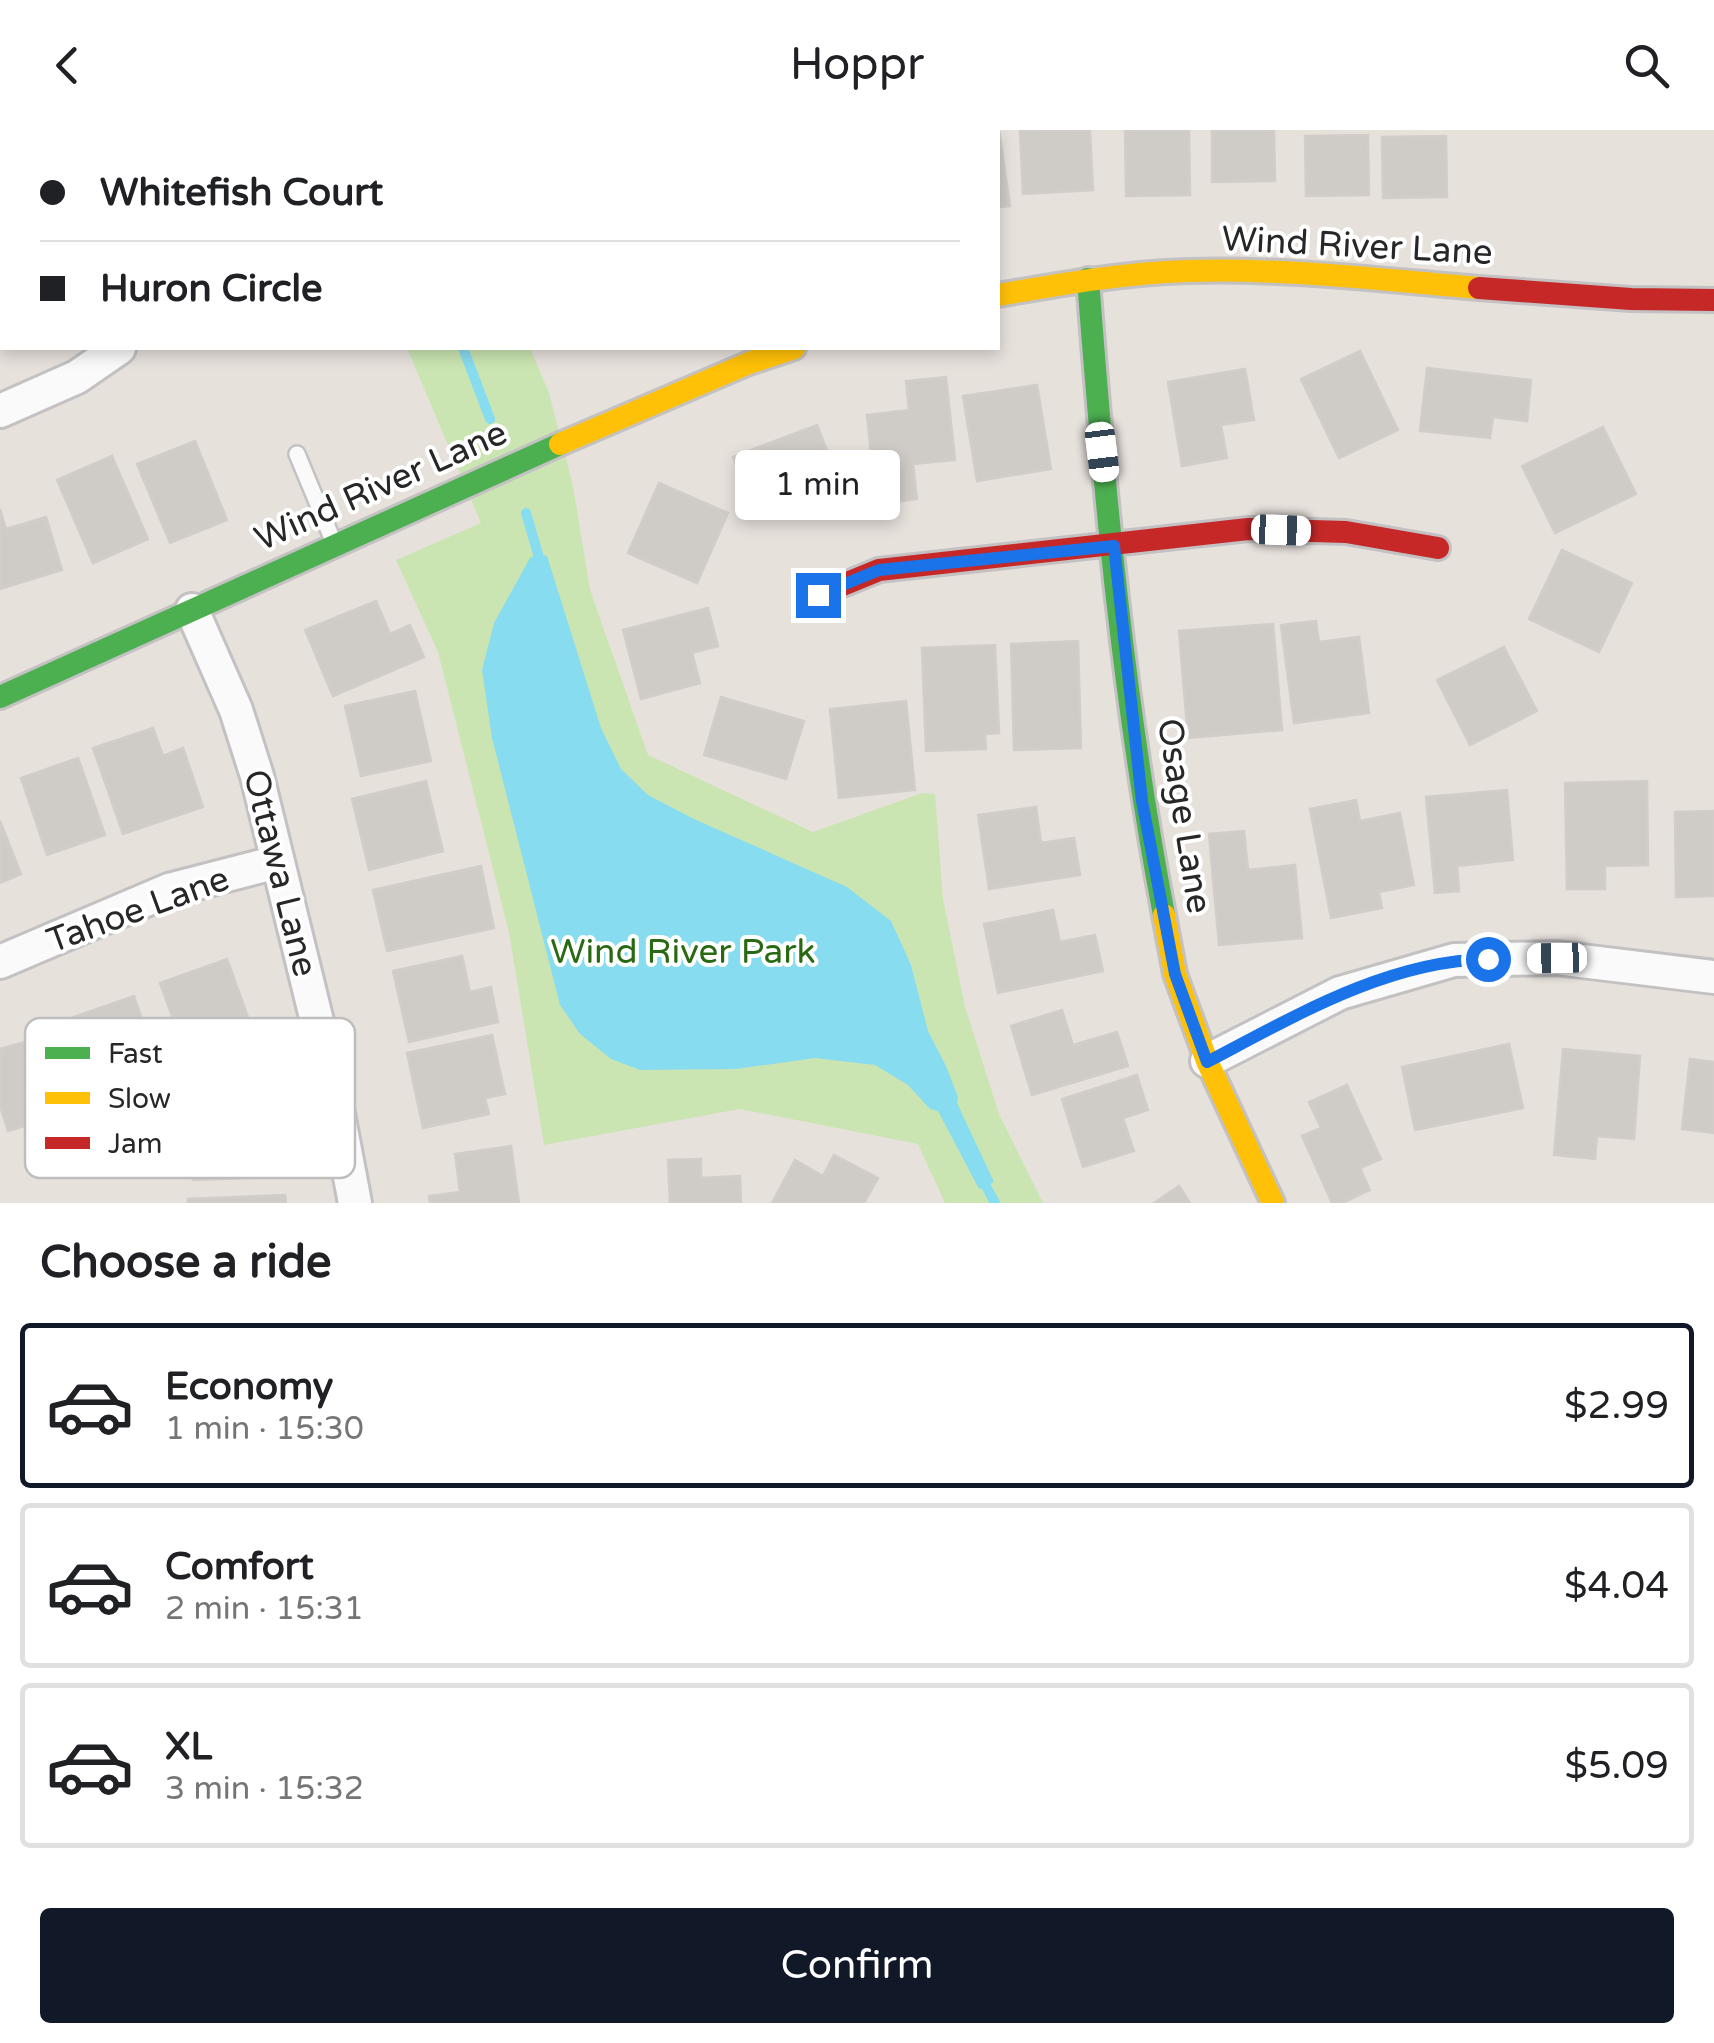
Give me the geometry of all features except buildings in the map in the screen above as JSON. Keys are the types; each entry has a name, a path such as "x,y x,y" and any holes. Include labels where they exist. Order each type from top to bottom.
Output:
{"street":[{"name":"Wind River Lane","path":"1000,295 1088,279 1190,271 1286,273 1632,298 1714,300"},
{"name":"Osage Lane","path":"1088,279 1098,421 1142,801 1175,974 1207,1062 1273,1203"},
{"path":"0,411 77,377 117,350"},
{"name":"Wind River Lane","path":"0,696 747,355 781,350"},
{"path":"818,595 879,570 1248,529 1346,532 1438,548"},
{"name":"Ottawa Lane","path":"192,610 236,710 257,776 316,1018"},
{"name":"Tahoe Lane","path":"0,962 170,890 277,862"},
{"path":"1207,1062 1340,993 1454,960 1557,958 1714,977"},
{"name":"Ottawa Lane","path":"350,1178 355,1203"}],"lane":[{"path":"297,454 334,545"}],"green space":[{"name":"Wind River Park","path":"408,350 531,350 549,393 573,486 590,590 648,755 813,832 922,793 935,794 943,899 965,1007 999,1114 1043,1203 945,1203 918,1144 740,1109 544,1145 509,932 438,652 396,560 481,523"}],"water":[{"path":"538,554 547,556 601,728 621,769 648,795 847,887 891,921 911,965 928,1031 994,1182 979,1189 938,1111 930,1109 908,1085 875,1065 815,1058 736,1069 640,1070 611,1059 580,1034 560,1005 492,738 482,670 494,623 530,558"}],"waterway":[{"path":"464,350 490,419"},
{"path":"526,513 538,554"},
{"path":"986,1186 995,1203"}],"traffic: fast":[{"path":"1088,279 1117,598 1164,915"},
{"path":"0,697 560,444"}],"traffic: slow":[{"path":"1000,295 1116,277 1188,271 1297,273 1479,288"},
{"path":"560,444 788,350"},
{"path":"1164,915 1175,974 1207,1061 1273,1203"}],"traffic: jam":[{"path":"1479,288 1631,299 1714,300"},
{"path":"818,595 879,570 1248,529 1346,532 1438,548"}],"route":[{"path":"818,595 879,570 1114,546 1142,801 1175,974 1207,1062 1340,993 1454,960 1488,959"}]}
